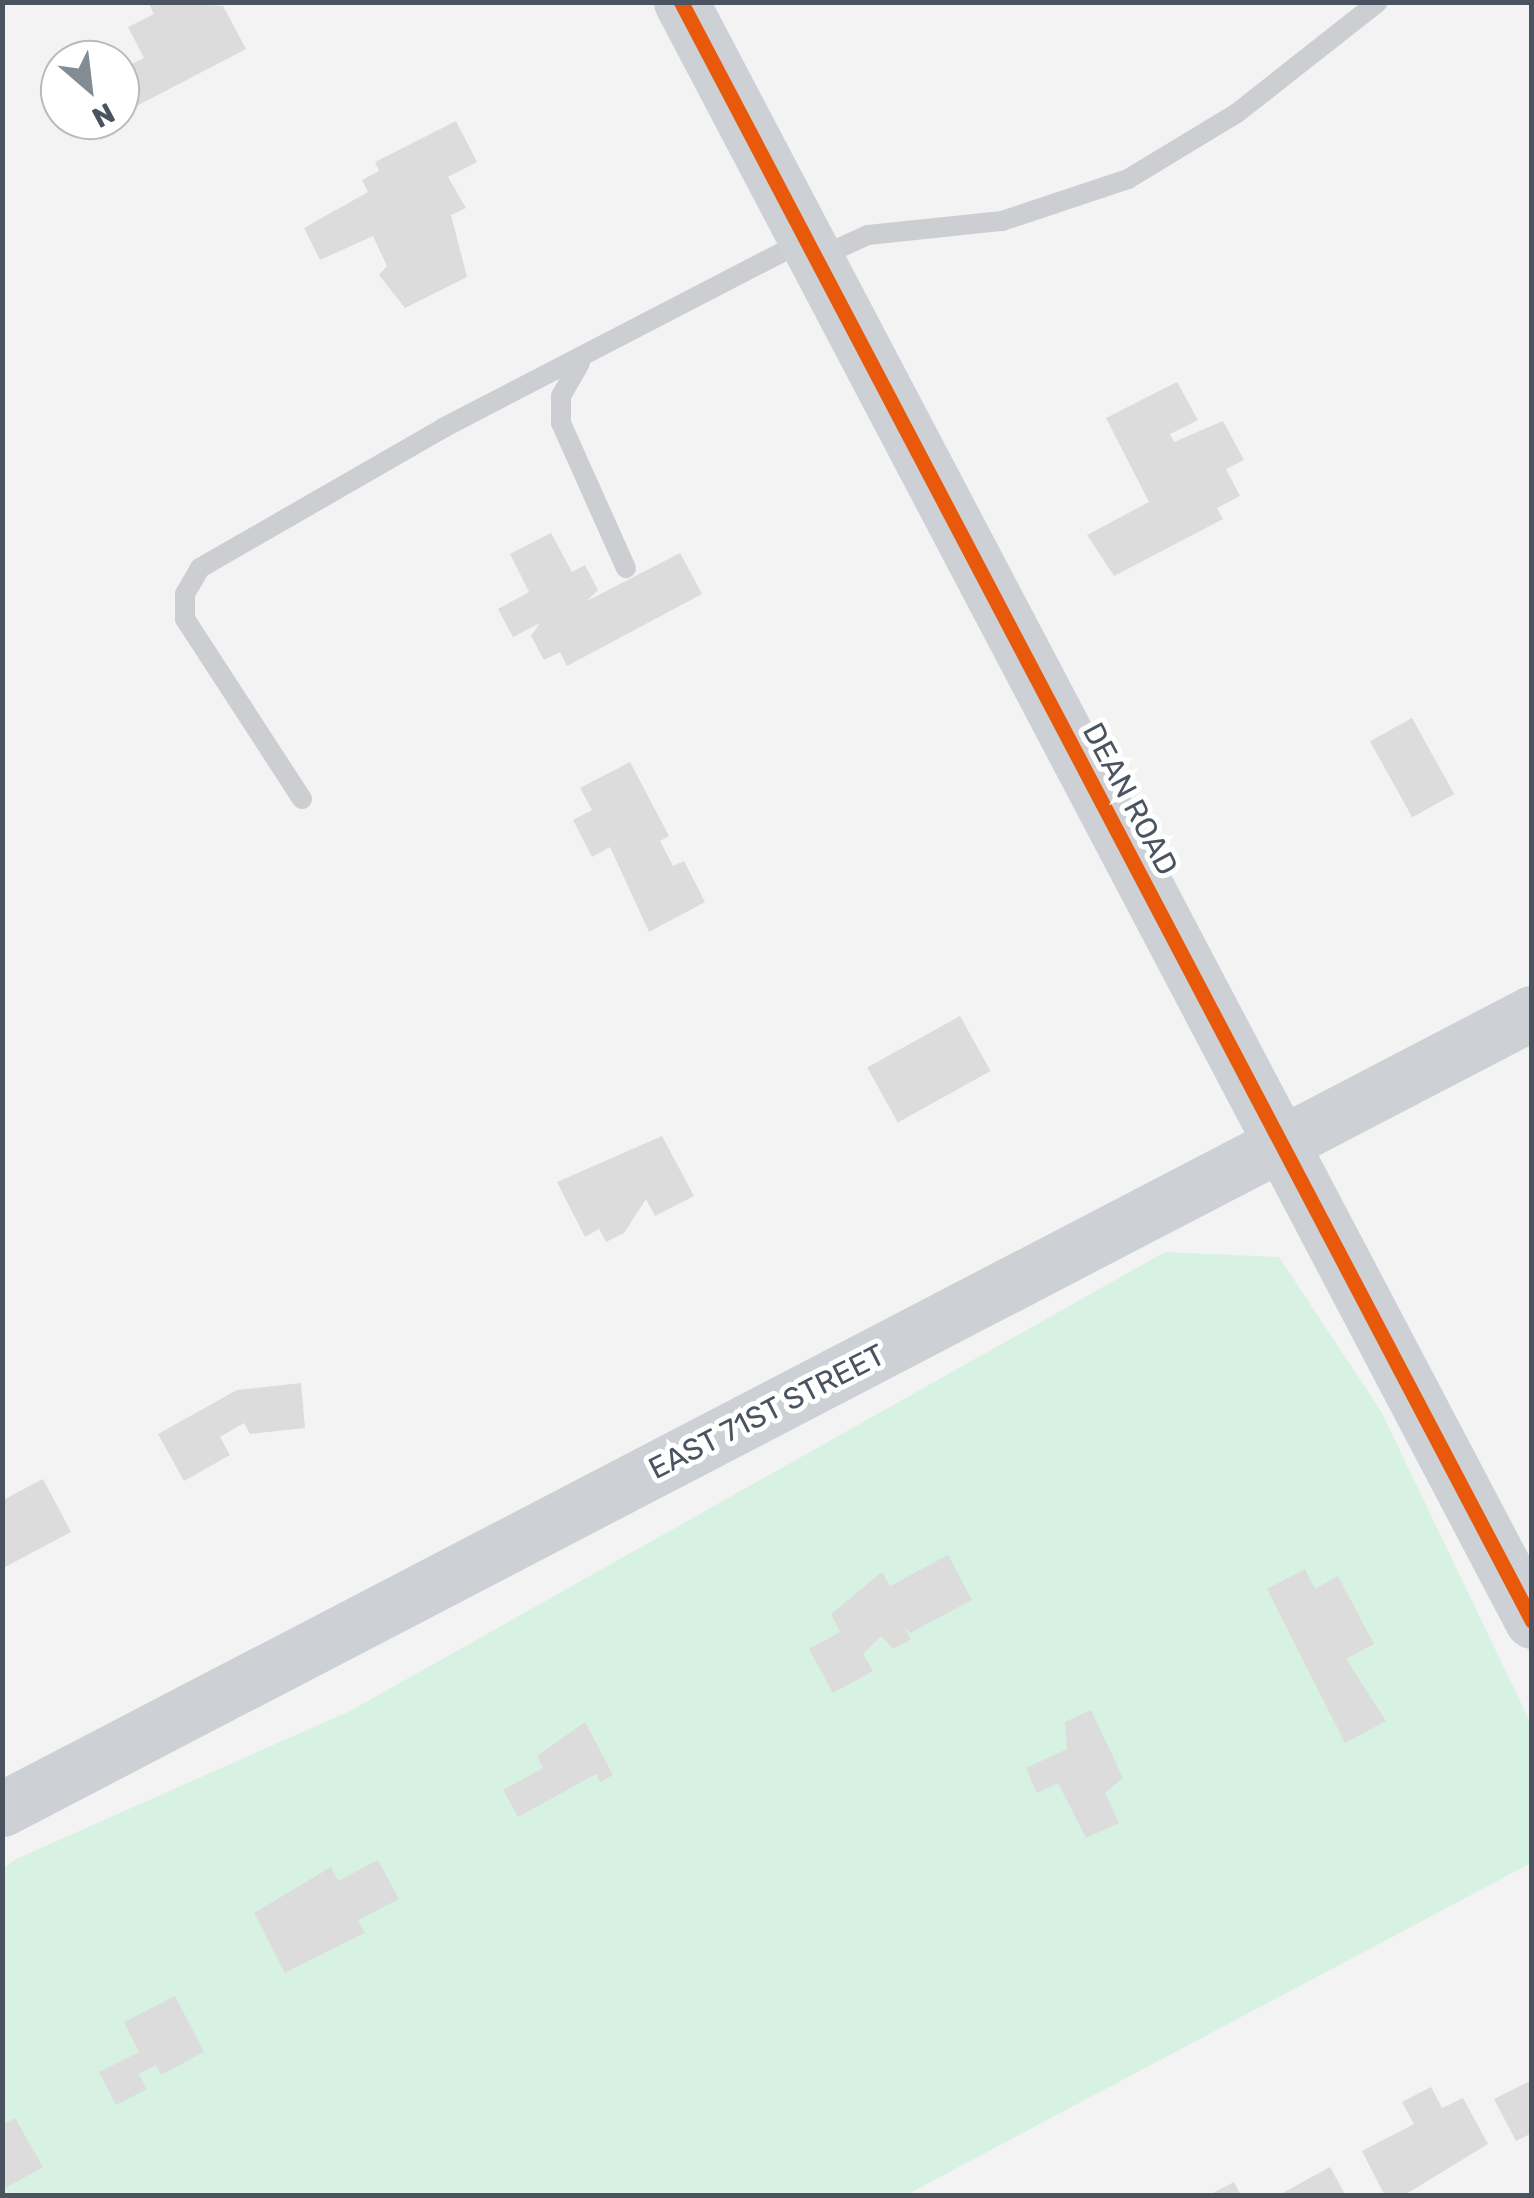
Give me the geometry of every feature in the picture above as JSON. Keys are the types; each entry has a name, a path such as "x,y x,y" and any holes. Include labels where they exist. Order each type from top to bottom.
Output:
{"street":[{"name":"DEAN ROAD","path":"681,2 1532,1621"},
{"name":"EAST 71ST STREET","path":"2,1809 1532,1013"}],"lane":[{"path":"302,799 185,618 184,594 200,568 443,428 810,250 868,235 1002,221 1128,179 1237,113 1378,2"},
{"path":"581,361 560,396 561,423 626,568"}],"green space":[{"path":"1165,1252 1279,1257 1381,1411 1531,1724 1531,1863 906,2195 3,2196 2,1870 14,1860 350,1711"}],"building":[{"path":"148,2 223,6 246,49 140,104 140,60 144,58 140,40 135,40 128,27 154,14"},
{"path":"456,121 477,162 448,177 466,208 451,215 467,277 405,308 379,275 387,266 373,236 320,260 304,228 368,192 362,180 379,171 375,162"},
{"path":"1177,382 1198,420 1170,434 1174,442 1223,421 1244,460 1226,469 1240,496 1217,508 1223,519 1114,576 1087,535 1149,502 1106,418"},
{"path":"551,533 572,572 585,565 598,590 587,601 680,553 702,594 567,666 560,652 544,660 531,636 540,623 513,637 498,609 529,592 510,554"},
{"path":"1412,718 1454,794 1412,817 1370,741"},
{"path":"630,762 669,836 660,841 673,866 684,861 705,902 649,932 610,847 592,857 573,820 592,810 580,788"},
{"path":"960,1016 991,1071 898,1122 867,1067"},
{"path":"662,1136 694,1196 655,1216 646,1199 624,1233 606,1242 599,1229 585,1237 557,1182"},
{"path":"301,1383 305,1428 250,1434 244,1423 220,1437 230,1455 184,1481 158,1434 237,1390"},
{"path":"43,1479 71,1532 3,1568 3,1500"},
{"path":"948,1555 972,1600 910,1633 904,1627 911,1640 893,1649 881,1636 863,1654 873,1671 833,1693 809,1649 840,1632 831,1614 882,1572 890,1586"},
{"path":"1305,1569 1315,1589 1338,1576 1374,1644 1346,1659 1386,1721 1345,1743 1267,1589"},
{"path":"1091,1710 1123,1778 1105,1793 1119,1823 1086,1838 1058,1783 1037,1793 1026,1768 1067,1749 1065,1722"},
{"path":"585,1722 613,1775 600,1782 596,1774 518,1817 503,1790 543,1768 537,1756"},
{"path":"378,1860 399,1899 358,1920 365,1933 285,1973 254,1913 331,1867 338,1881"},
{"path":"175,1996 204,2052 161,2075 156,2065 139,2074 147,2089 116,2105 99,2072 139,2052 124,2022"},
{"path":"1532,2080 1532,2133 1516,2141 1494,2099"},
{"path":"1431,2087 1442,2108 1463,2098 1488,2144 1403,2196 1385,2196 1362,2151 1414,2124 1402,2102"},
{"path":"15,2118 43,2167 2,2190 2,2125"},
{"path":"1330,2167 1346,2196 1277,2196"},
{"path":"1234,2182 1241,2196 1207,2196"}],"cycle path":[{"path":"681,2 1532,1621"}]}
